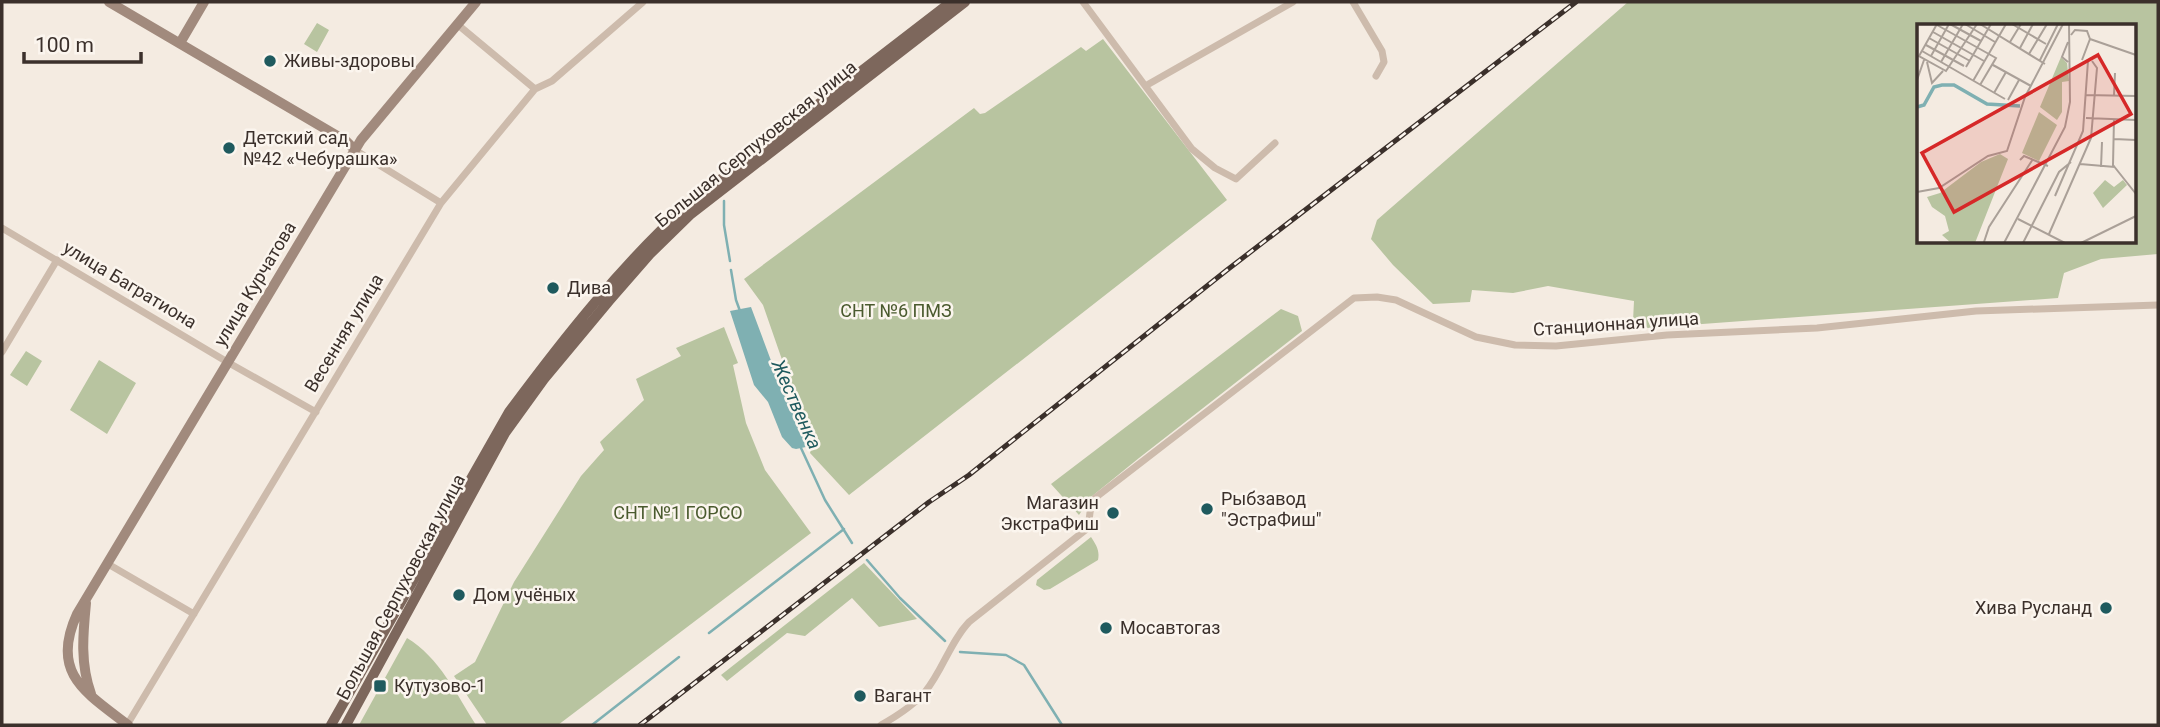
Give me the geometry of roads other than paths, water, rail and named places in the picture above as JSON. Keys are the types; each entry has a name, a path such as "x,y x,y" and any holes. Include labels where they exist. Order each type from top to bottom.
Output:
{"main road":[{"name":"Большая Серпуховская улица","path":"331,725 509,412 536,375 623,271 690,203 951,2"},
{"name":"Большая Серпуховская улица","path":"346,725 505,433 544,379 609,301 691,214 965,2"}],"street":[{"path":"109,2 346,141 355,150 441,203"},
{"path":"180,43 204,2"},
{"name":"улица Курчатова","path":"93,698 77,681 67,659 72,625 355,150 475,2"},
{"name":"Весенняя улица","path":"127,725 441,203 534,89 552,81 643,2"},
{"path":"1083,2 1192,149 1215,168 1236,179 1275,143"},
{"path":"1147,85 1293,2"},
{"path":"1353,2 1382,51 1384,62 1376,76"},
{"path":"457,24 534,89"},
{"name":"улица Багратиона","path":"2,228 316,412"},
{"path":"2,352 57,260"},
{"name":"Станционная улица","path":"881,725 904,711 925,691 957,635 969,622 1088,528 1091,505 1096,498 1354,298 1396,300 1476,337 1515,345 1556,346 1667,335 1816,328 1976,311 2158,305"},
{"path":"108,564 194,614"},
{"name":"улица Курчатова","path":"86,600 83,663 93,698"},
{"path":"93,698 127,725"}],"water":[{"path":"751,307 776,374 808,441 806,447 792,448 782,437 768,402 754,385 730,311"}],"waterway":[{"name":"Жественка","path":"724,201 724,225 730,261"},
{"name":"Жественка","path":"731,270 740,311"},
{"name":"Жественка","path":"801,448 825,500 852,543"},
{"path":"709,633 844,529"},
{"name":"Жественка","path":"867,560 900,598 945,641"},
{"name":"Жественка","path":"960,652 1006,655 1024,665 1062,725"},
{"path":"592,725 679,657"}],"railway":[{"path":"640,725 929,502 969,475 1227,270 1576,2"}],"place":[{"name":"Живы-здоровы","path":"270,61"},
{"name":"Детский сад №42 «Чебурашка»","path":"229,148"},
{"name":"Дива","path":"553,288"},
{"name":"Рыбзавод \"ЭстраФиш\"","path":"1207,509"},
{"name":"Магазин ЭкстраФиш","path":"1113,513"},
{"name":"Дом учёных","path":"459,595"},
{"name":"Хива Русланд","path":"2106,608"},
{"name":"Мосавтогаз","path":"1106,628"},
{"name":"Кутузово-1","path":"380,686"},
{"name":"Вагант","path":"860,696"}],"park label":[{"name":"СНТ №6 ПМЗ","path":"896,311"},
{"name":"СНТ №1 ГОРСО","path":"678,513"}]}
